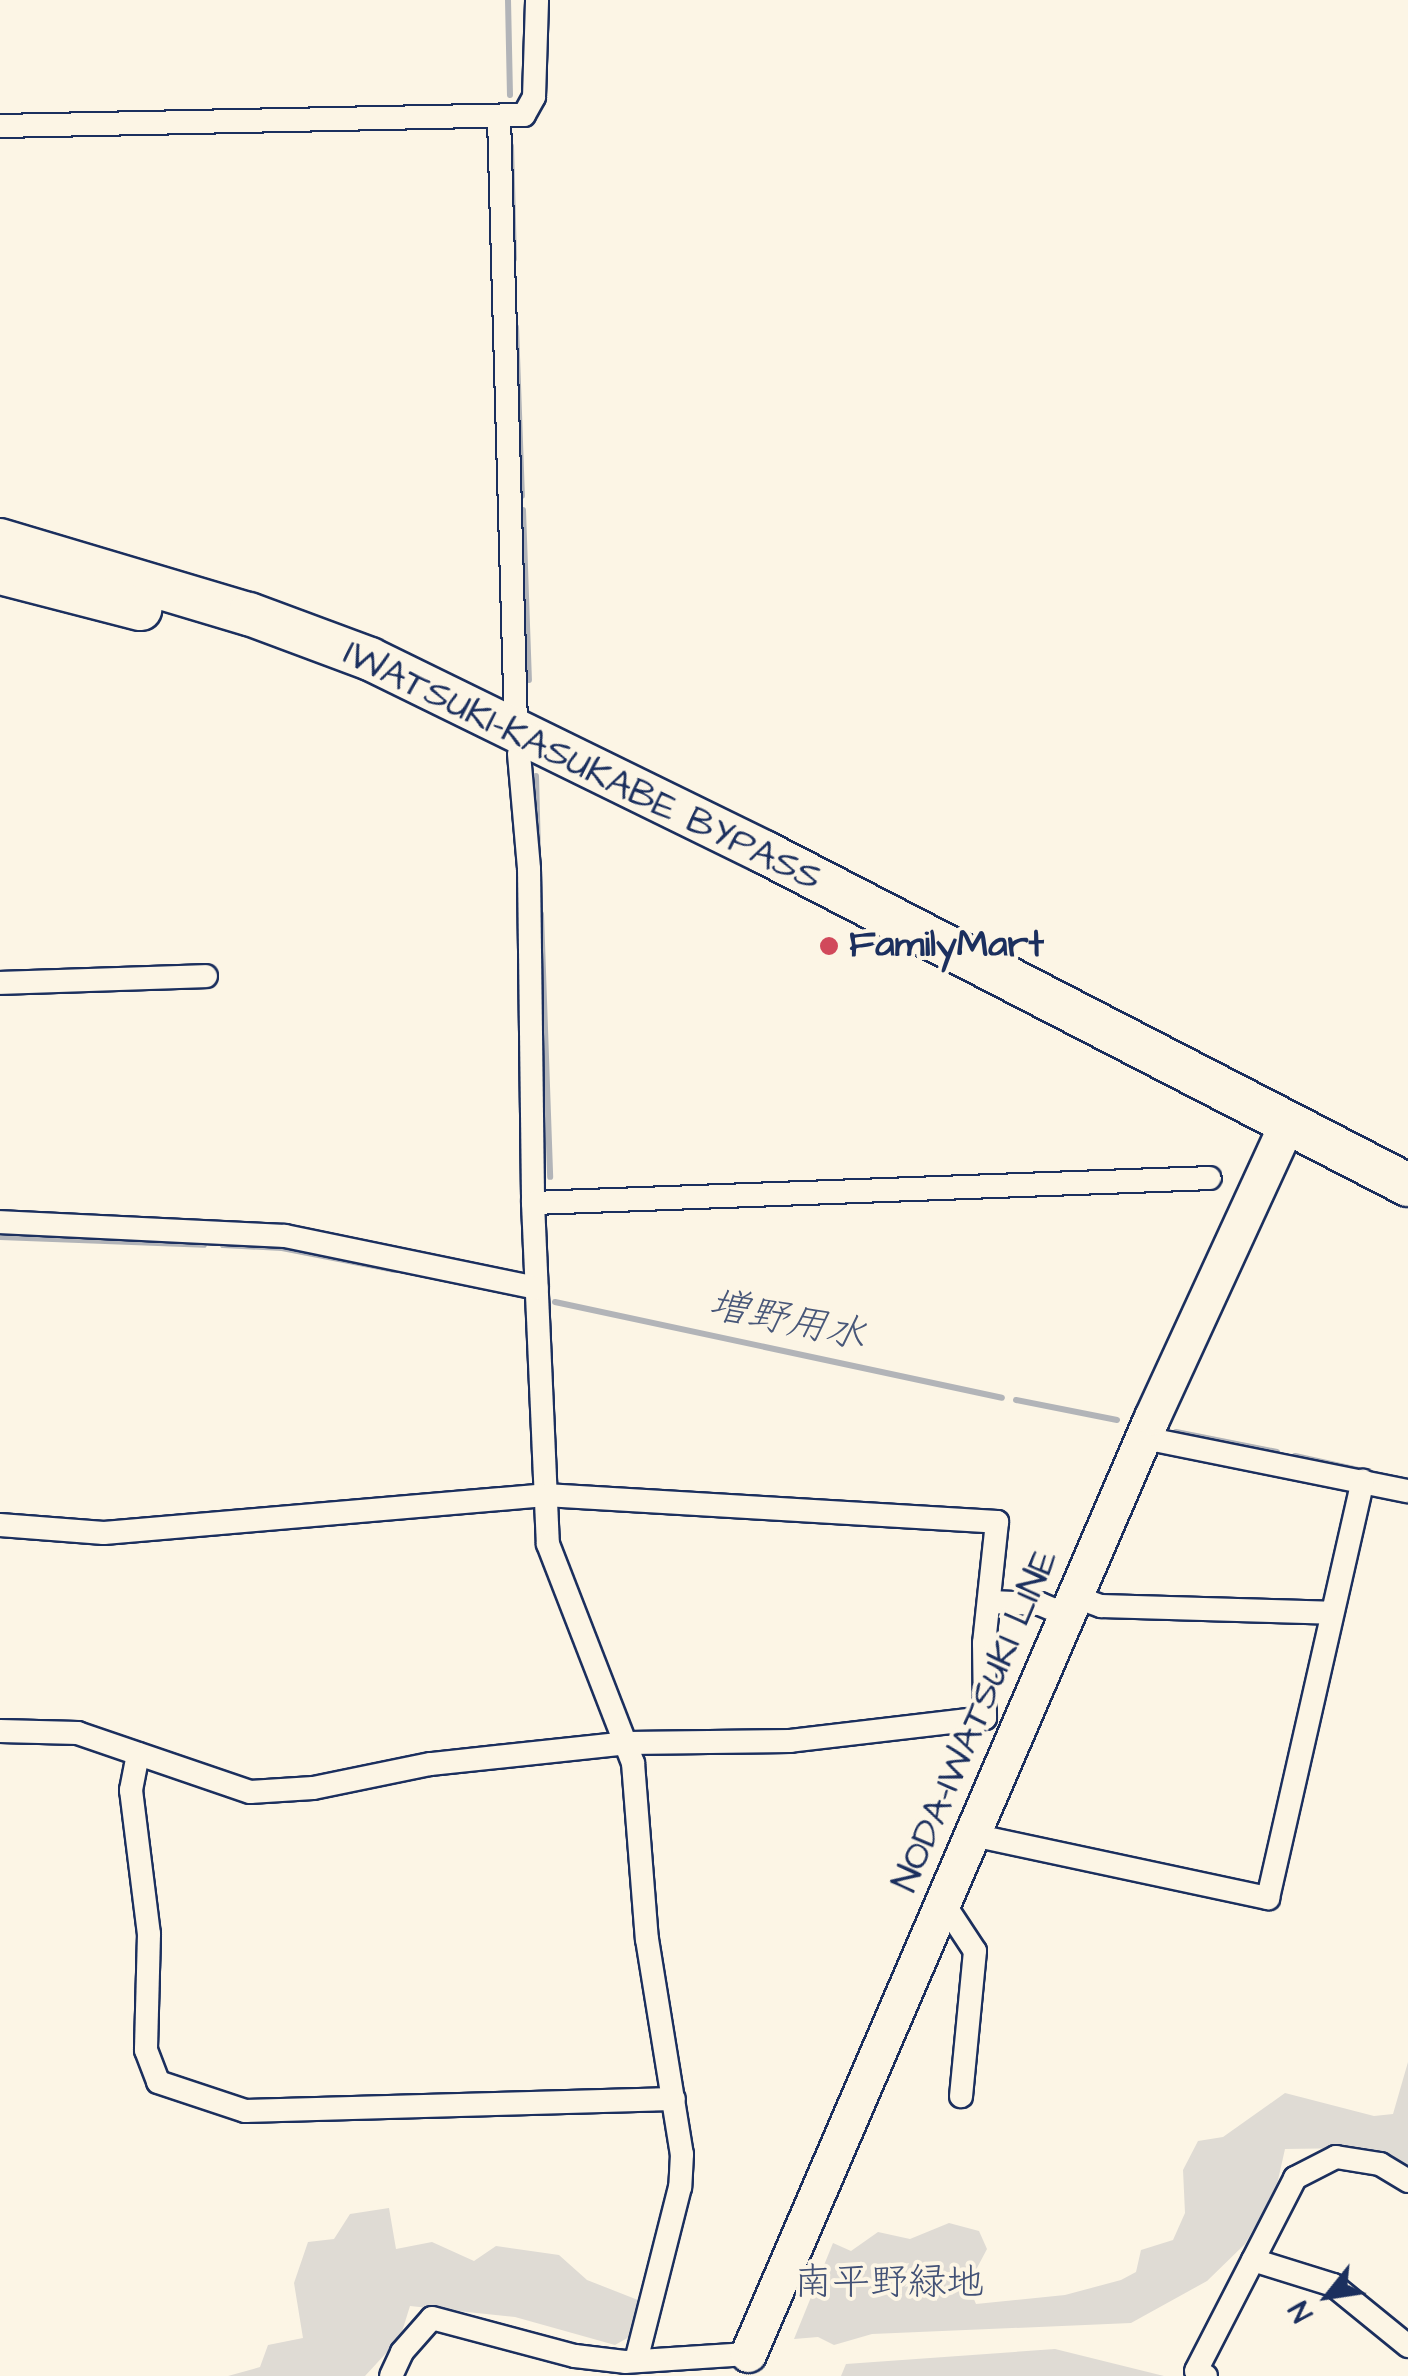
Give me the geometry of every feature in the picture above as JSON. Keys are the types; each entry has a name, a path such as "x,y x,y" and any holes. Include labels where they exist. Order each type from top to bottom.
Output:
{"highway":[{"name":"IWATSUKI-KASUKABE BYPASS","path":"0,540 248,614 370,660 517,741 1281,1135 1408,1214"},
{"name":"IWATSUKI-KASUKABE BYPASS","path":"0,572 239,636 517,741"},
{"name":"IWATSUKI-KASUKABE BYPASS","path":"1281,1135 1408,1185"}],"main road":[{"name":"NODA-IWATSUKI LINE","path":"748,2354 1144,1438 1281,1135"}],"street":[{"path":"0,126 524,115 534,96 537,0"},
{"path":"499,117 517,741 530,869 533,1203 548,1544 628,1743 646,1939 674,2098 680,2187 627,2366"},
{"path":"0,983 206,976"},
{"path":"533,1203 1210,1178"},
{"path":"0,1222 285,1236 536,1288"},
{"path":"1144,1438 1408,1491"},
{"path":"973,1835 1268,1898 1363,1481"},
{"path":"0,1525 104,1533 545,1494 997,1522 985,1718 790,1742 628,1743 430,1764 313,1788 250,1792 78,1733 0,1731"},
{"path":"990,1602 1331,1613"},
{"path":"984,1698 1028,1708"},
{"path":"138,1754 131,1790 149,1934 146,2050 158,2082 245,2111 674,2098"},
{"path":"944,1904 975,1951 960,2096"},
{"path":"1206,2376 1196,2371 1294,2178 1336,2157 1380,2164 1408,2181"},
{"path":"1253,2260 1332,2286 1408,2346"},
{"path":"391,2376 432,2318 627,2366 748,2354"}],"green space":[{"name":"南平野緑地","path":"1408,2062 1408,2165 1352,2148 1285,2149 1276,2189 1245,2244 1207,2281 1131,2323 872,2334 834,2345 818,2337 794,2339 833,2243 851,2251 878,2232 910,2239 949,2223 979,2231 987,2249 968,2285 976,2304 1065,2295 1121,2280 1136,2272 1141,2250 1173,2240 1185,2213 1183,2170 1198,2141 1223,2137 1285,2093 1374,2116 1393,2114"},
{"path":"389,2208 396,2249 432,2242 474,2261 496,2246 559,2255 587,2280 638,2300 631,2336 615,2345 515,2317 410,2306 400,2338 365,2376 228,2376 260,2367 268,2345 303,2338 294,2283 308,2242 334,2239 350,2214"},
{"path":"1055,2349 1164,2376 841,2376 846,2364"}],"waterway":[{"path":"508,0 510,95"},
{"path":"511,146 514,259"},
{"path":"516,327 522,496"},
{"path":"523,510 529,680"},
{"path":"536,776 538,851"},
{"path":"541,914 550,1177"},
{"path":"0,1237 204,1245"},
{"path":"223,1245 282,1248 395,1270"},
{"name":"増野用水","path":"555,1302 1002,1398"},
{"name":"増野用水","path":"1016,1400 1117,1420"},
{"name":"増野用水","path":"1176,1432 1277,1452"},
{"name":"増野用水","path":"1295,1456 1367,1472"}],"place":[{"name":"FamilyMart","path":"829,946"}]}
